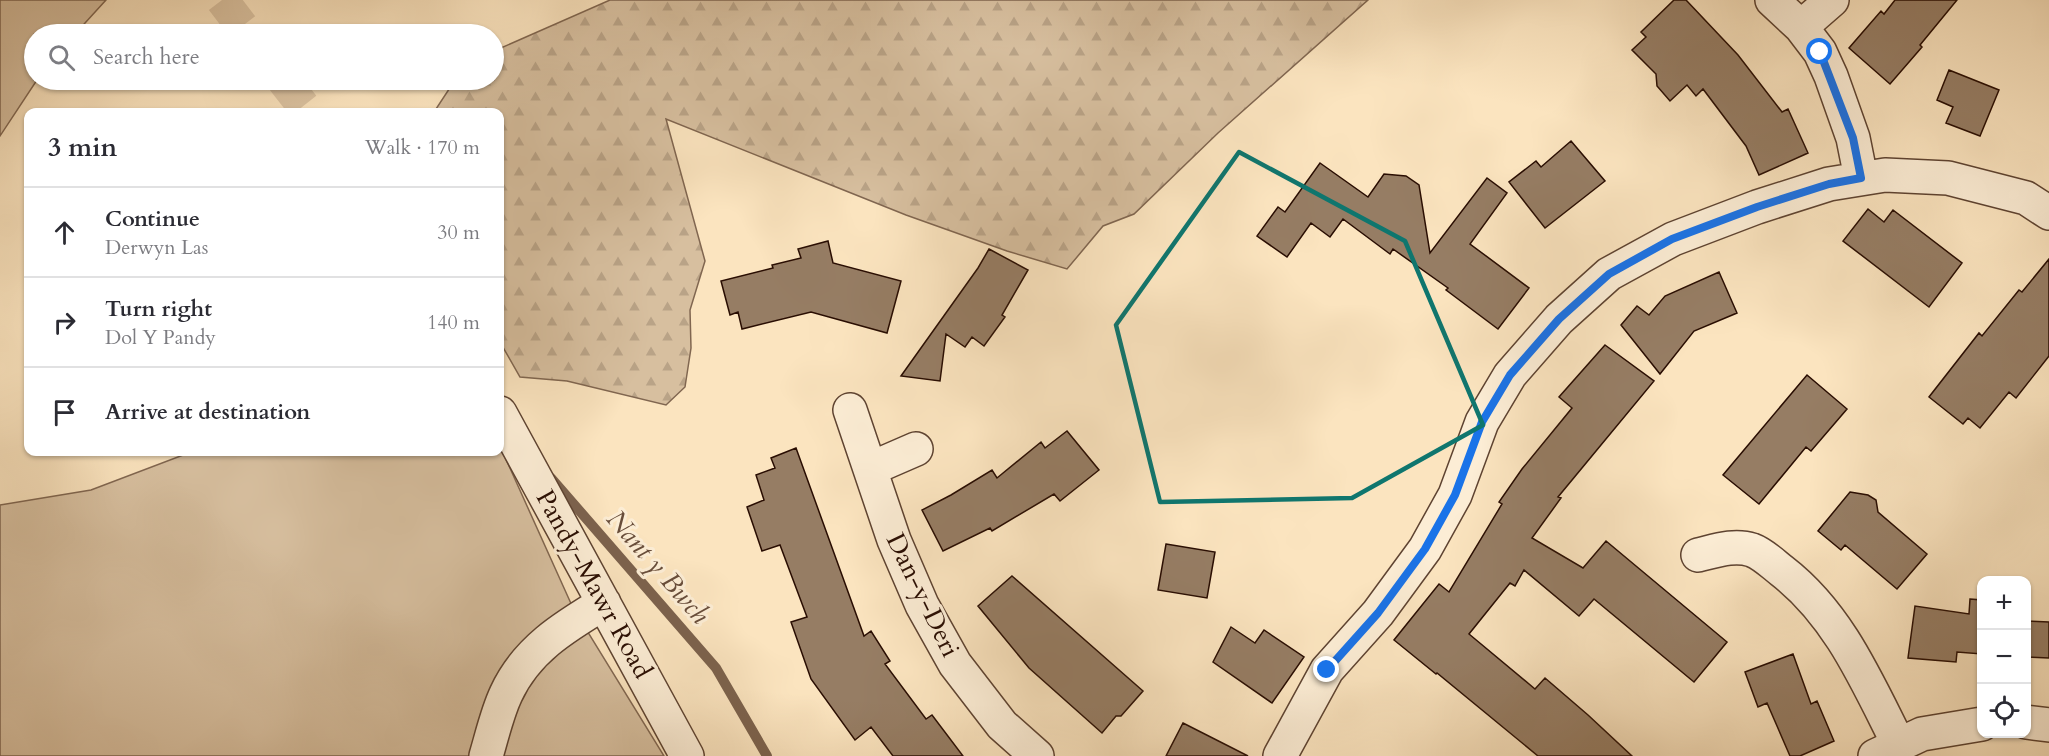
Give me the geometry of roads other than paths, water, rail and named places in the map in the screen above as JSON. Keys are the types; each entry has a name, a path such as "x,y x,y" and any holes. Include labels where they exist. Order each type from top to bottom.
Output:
{"street":[{"path":"1772,0 1801,27 1820,52 1853,138 1861,178"},
{"path":"1801,27 1832,0"},
{"path":"1280,756 1327,670 1378,613 1425,549 1455,495 1482,422 1510,375 1559,319 1609,274 1672,239 1757,207 1829,184 1861,178 1885,175 1948,178 2026,198 2049,213"},
{"name":"Dan-y-Deri","path":"850,410 894,540 922,605 955,664 1002,725 1036,756"},
{"name":"Pandy-Mawr Road","path":"504,420 687,756"},
{"path":"870,469 916,449"},
{"path":"1698,555 1732,547 1752,550 1795,581 1817,604 1847,643 1887,750 1922,734 1977,725"},
{"path":"486,756 506,695 519,670 541,645 561,629 604,603"},
{"path":"2031,723 2049,725"}],"waterway":[{"name":"Nant y Bwch","path":"551,478 716,668 767,756"}],"tunnel":[{"path":"222,0 240,24"},
{"path":"291,90 305,108"}]}
